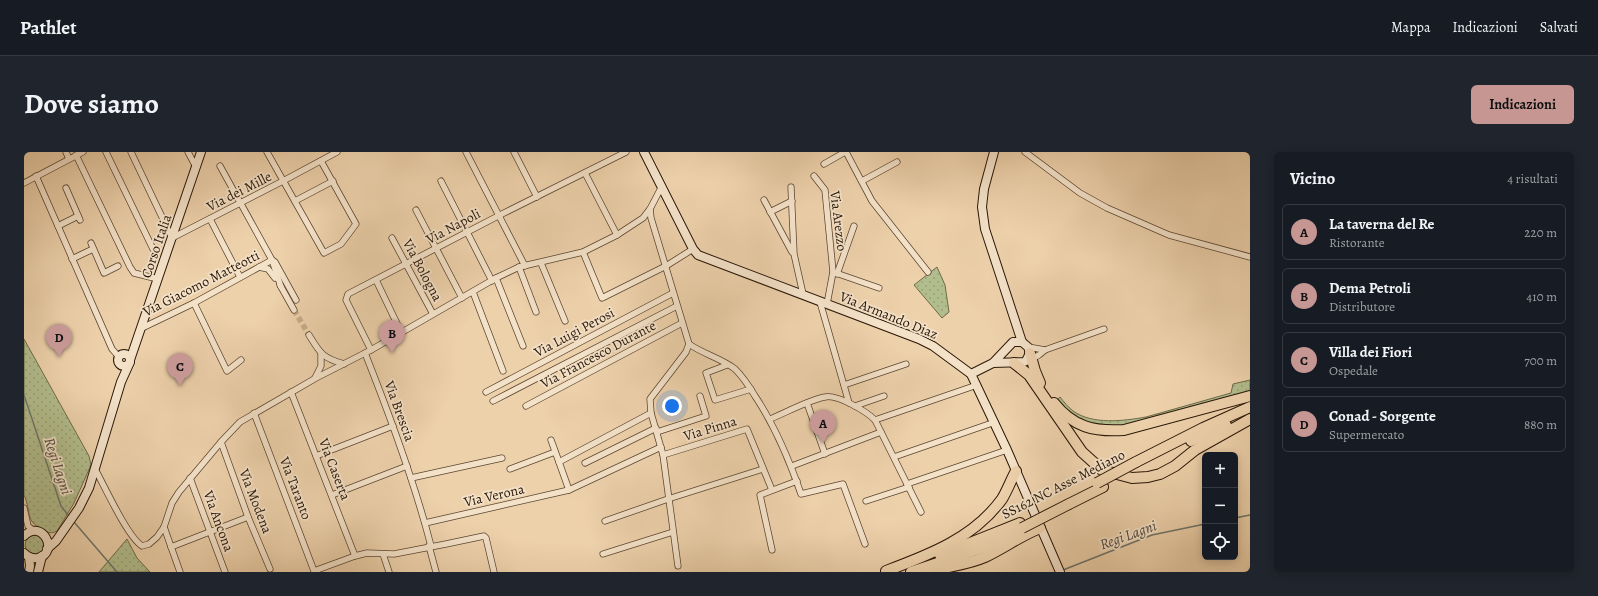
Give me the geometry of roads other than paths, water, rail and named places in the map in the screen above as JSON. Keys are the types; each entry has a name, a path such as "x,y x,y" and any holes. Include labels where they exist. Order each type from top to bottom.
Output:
{"highway":[{"path":"1028,352 1040,382 1055,405 1064,414 1082,426 1103,431 1124,430 1250,396"},
{"path":"1014,363 1029,375 1082,452 1102,470 1132,478 1148,477 1160,474 1201,446 1250,419"},
{"name":"SS162 NC Asse Mediano","path":"911,572 988,546 1021,526 1100,485 1203,428 1250,407"},
{"name":"SS162 NC Asse Mediano","path":"1137,465 1250,414"},
{"path":"884,572 933,553 965,535 986,519 1003,498 1016,471"},
{"name":"SS162 NC Asse Mediano","path":"884,572 931,558 1021,526"},
{"path":"925,572 969,562 986,556 1016,539 1040,528"}],"main road":[{"name":"Corso Italia","path":"45,553 79,508 89,488 121,382 125,359 133,348 142,328 201,152"},
{"path":"644,152 693,249"},
{"path":"992,154 984,189 982,207 985,229 1013,316 1028,352"},
{"name":"Via Armando Diaz","path":"693,249 698,255 703,257 919,338 971,374 1007,450 1060,572"},
{"path":"1013,316 1014,329 1008,347 1009,359 1014,363"},
{"path":"971,374 993,363 1016,341 1028,352"},
{"path":"993,363 1018,363 1028,352"},
{"path":"24,536 34,531 46,537 54,537 61,533"},
{"name":"Corso Italia","path":"38,572 48,541 46,537"},
{"path":"26,555 38,558 45,553"},
{"path":"26,555 30,566 29,572"}],"street":[{"path":"66,152 69,158"},
{"path":"24,183 69,158 83,152"},
{"path":"106,152 153,249"},
{"path":"131,152 172,238"},
{"path":"188,152 196,167"},
{"path":"267,152 324,254 341,244 356,224 321,161"},
{"name":"Via dei Mille","path":"172,238 241,204 337,152"},
{"path":"466,152 500,215 522,267 536,312"},
{"path":"514,152 537,197"},
{"name":"Via Napoli","path":"371,350 346,298 348,294 500,215 626,152"},
{"path":"824,164 846,152 872,201 928,272"},
{"path":"1025,152 1080,193 1107,208 1169,235 1250,258"},
{"path":"76,155 130,267 134,273 158,280"},
{"path":"862,181 896,162"},
{"path":"220,166 272,260 281,287"},
{"path":"585,173 617,235"},
{"path":"36,176 112,349 125,359"},
{"name":"Via Arezzo","path":"814,176 826,190 835,273"},
{"path":"294,201 333,181"},
{"path":"441,181 494,279 523,346"},
{"path":"95,469 130,533 138,544 142,546 149,544 157,537 164,527 172,503 179,492 235,426 254,413 291,392 371,350 494,279 522,267 583,252 617,235 642,218 650,209 662,186"},
{"path":"791,187 794,254 803,294"},
{"path":"58,226 79,218 66,188"},
{"path":"764,200 794,254"},
{"path":"770,212 792,201"},
{"path":"650,209 651,218 689,344 698,351 734,368 745,380 770,419 792,466 801,494 843,484 865,544"},
{"path":"416,210 462,298"},
{"path":"210,219 240,277"},
{"name":"Via Arezzo","path":"824,303 854,226"},
{"name":"Via Bologna","path":"392,238 433,314"},
{"path":"91,243 104,272 118,266"},
{"path":"72,259 93,249"},
{"path":"583,252 602,298 666,266 693,249"},
{"path":"272,260 275,262 296,300"},
{"name":"Via Giacomo Matteotti","path":"142,328 194,303 272,260"},
{"path":"541,263 565,321"},
{"path":"259,267 270,270 294,310"},
{"path":"835,273 879,288"},
{"path":"376,280 401,332"},
{"path":"473,292 503,371"},
{"name":"Via Luigi Perosi","path":"486,392 673,293"},
{"path":"194,303 227,371 241,360"},
{"path":"824,303 849,403"},
{"path":"493,401 677,306"},
{"name":"Via Francesco Durante","path":"526,406 682,323"},
{"path":"1028,352 1045,350 1104,330"},
{"path":"309,335 320,354 321,366 319,373 314,379"},
{"path":"678,566 663,455 650,413 650,399 686,352 689,344"},
{"path":"1028,352 1045,350"},
{"name":"Via Brescia","path":"365,353 411,478 425,523 436,572"},
{"path":"320,354 344,364"},
{"path":"844,385 906,364"},
{"path":"727,365 706,373 715,400 751,389"},
{"path":"875,420 977,385"},
{"name":"Via Caserta","path":"291,392 355,556"},
{"path":"585,463 656,430 706,416 700,396"},
{"path":"770,419 826,396 849,403 869,414 875,420 921,512"},
{"path":"855,406 884,396"},
{"path":"807,403 825,454"},
{"name":"Via Taranto","path":"254,413 314,571 355,556"},
{"path":"559,462 650,413"},
{"path":"894,457 994,422"},
{"path":"316,456 393,426"},
{"name":"Via Pinna","path":"663,455 747,429 772,490"},
{"path":"792,466 881,432"},
{"path":"551,440 569,490"},
{"name":"Via Modena","path":"221,442 248,517 270,569"},
{"name":"Via Verona","path":"425,523 569,490 661,447"},
{"path":"866,501 1007,450"},
{"name":"Via Verona","path":"510,469 555,452"},
{"path":"411,478 502,458"},
{"path":"332,495 407,466"},
{"path":"605,522 668,499 763,469"},
{"name":"Via Ancona","path":"190,478 225,572"},
{"path":"772,550 760,495 797,481"},
{"path":"24,508 26,522 34,531"},
{"path":"171,547 248,517"},
{"path":"164,527 180,572"},
{"path":"603,554 673,532"},
{"path":"355,556 367,553 394,554 484,536 486,538 494,572"},
{"path":"383,554 389,572"}],"waterway":[{"name":"Regi Lagni","path":"24,395 61,506 69,516"},
{"name":"Regi Lagni","path":"1238,517 1250,515"},
{"name":"Regi Lagni","path":"74,522 117,572"},
{"name":"Regi Lagni","path":"1063,570 1152,535 1202,525"}],"tunnel":[{"path":"294,310 309,335"}],"place":[{"name":"Dema Petroli","path":"392,353"},
{"name":"Conad - Sorgente","path":"59,357"},
{"name":"Villa dei Fiori","path":"180,386"},
{"name":"La taverna del Re","path":"823,443"}]}
